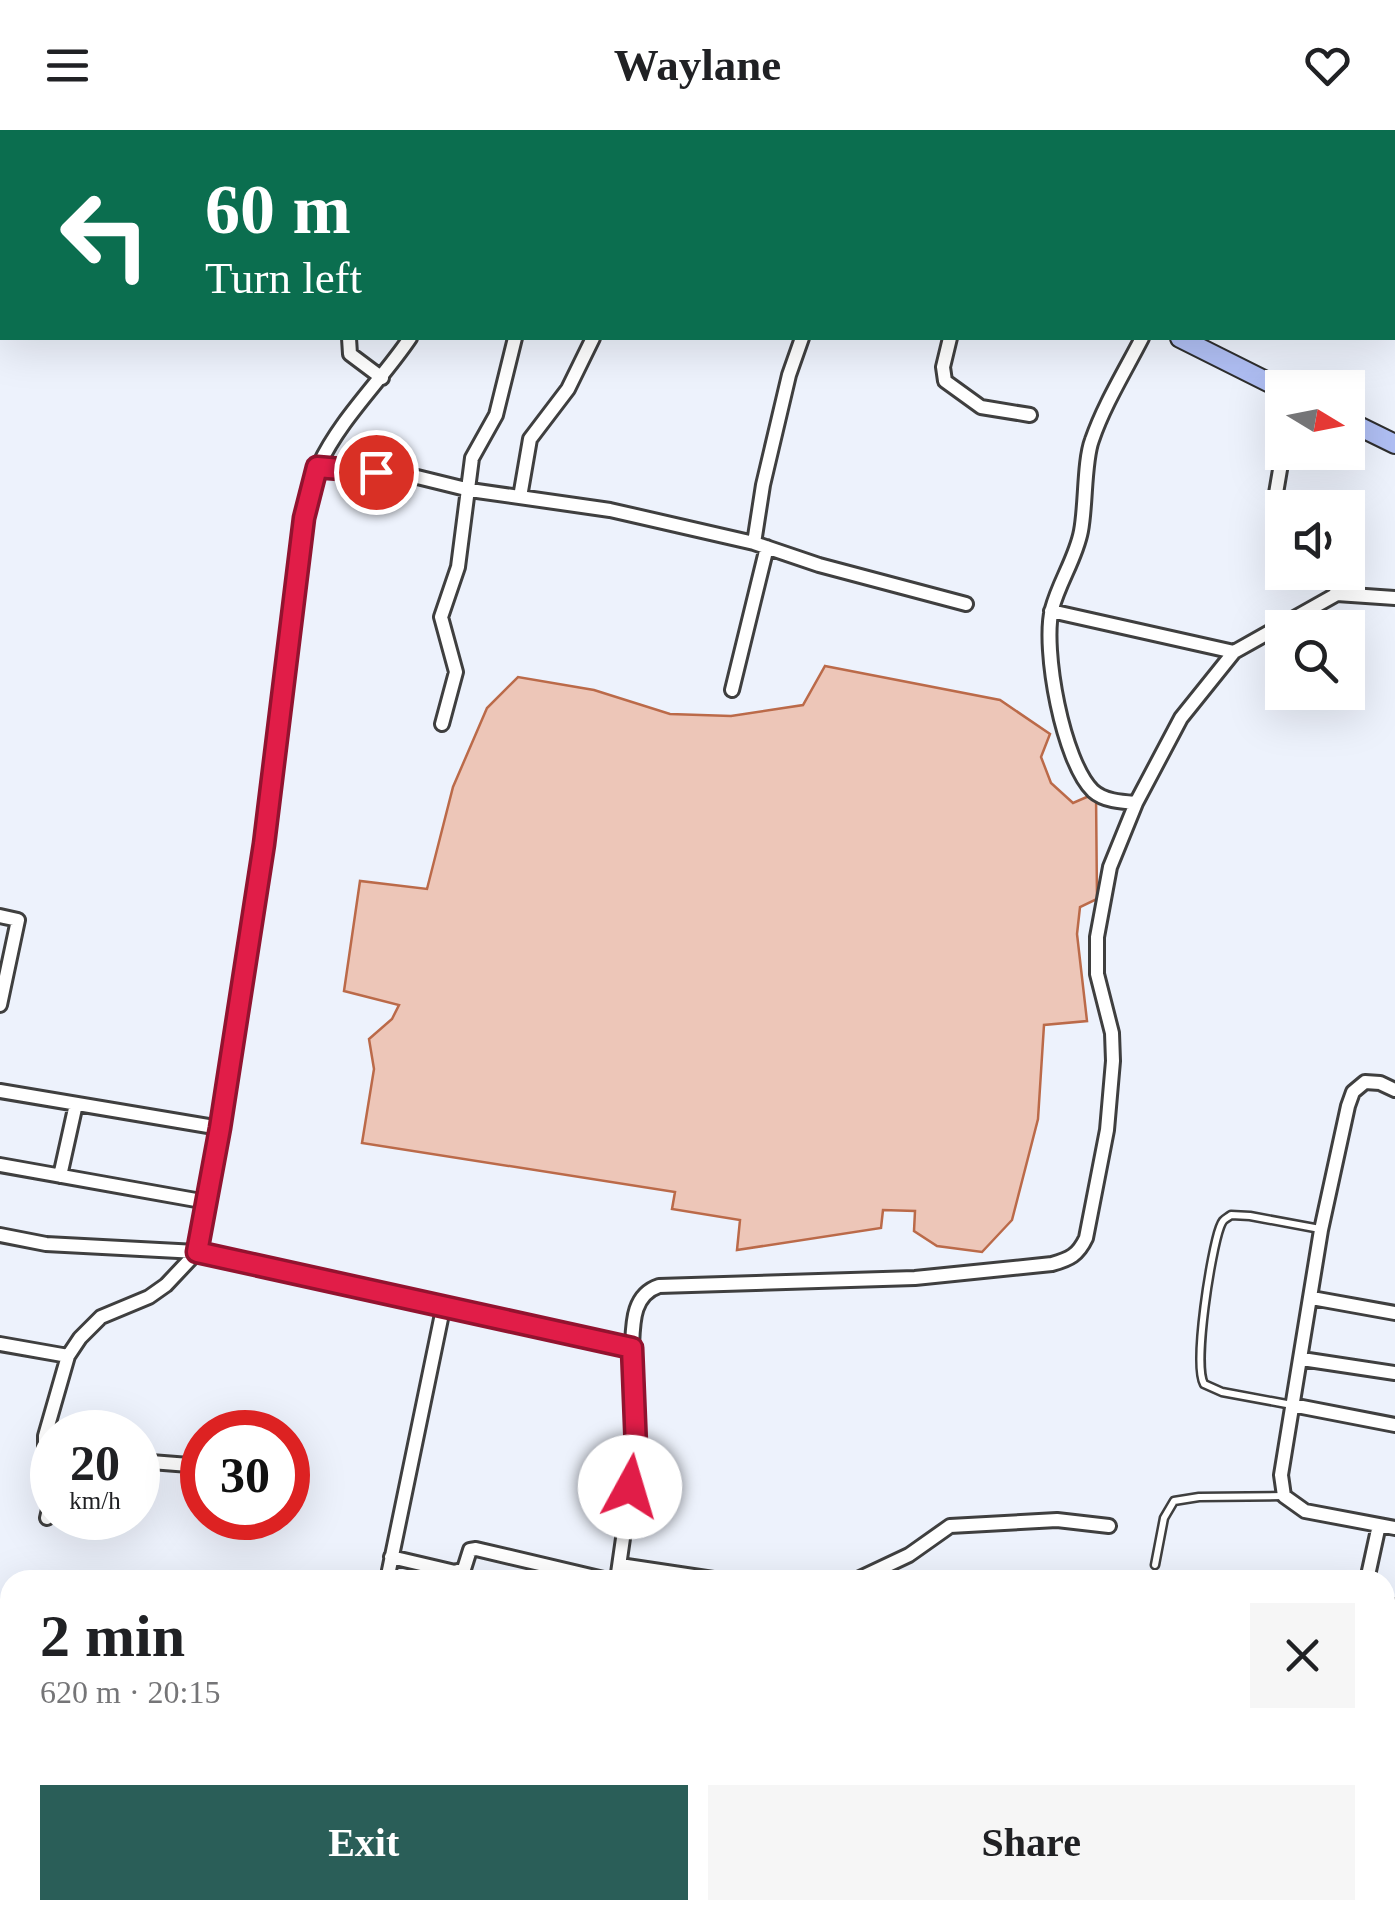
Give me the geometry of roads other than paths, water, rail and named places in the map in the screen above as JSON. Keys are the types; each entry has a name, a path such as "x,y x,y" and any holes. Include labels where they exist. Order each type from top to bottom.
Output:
{"main road":[{"path":"1184,340 1265,380"},
{"path":"1365,429 1395,444"}],"street":[{"path":"349,340 350,354 382,378"},
{"path":"52,1410 68,1356 90,1325 166,1285 197,1252 264,844 304,518 317,467 339,429 409,340"},
{"path":"442,724 456,672 440,616 458,567 472,458 496,415 514,340"},
{"path":"520,496 530,439 568,389 591,340"},
{"path":"732,690 760,545 763,485 801,340"},
{"path":"950,340 942,372 950,386 980,407 1030,415"},
{"path":"1136,803 1102,798 1081,773 1055,698 1052,610 1079,541 1088,488 1089,447 1141,340"},
{"path":"317,467 405,474 470,490 610,510 760,545 966,604"},
{"path":"1336,590 1337,594"},
{"path":"619,1570 636,1448 633,1324 640,1298 647,1290 659,1286 916,1278 1052,1264 1070,1259 1080,1251 1091,1218 1107,1130 1113,1061 1112,1033 1098,974 1097,937 1110,867 1136,803 1182,718 1234,652 1337,594 1395,598"},
{"path":"1052,610 1234,652"},
{"path":"0,916 18,920 0,1005"},
{"path":"1395,1090 1365,1082 1353,1092 1321,1230 1281,1475 1284,1496 1306,1510 1395,1528"},
{"path":"0,1091 220,1128"},
{"path":"60,1176 76,1104"},
{"path":"0,1165 206,1202"},
{"path":"0,1235 46,1244 197,1252 632,1348"},
{"path":"1312,1298 1395,1313"},
{"path":"389,1570 443,1308"},
{"path":"0,1344 68,1356"},
{"path":"1302,1358 1395,1372"},
{"path":"1292,1406 1395,1424"},
{"path":"877,1570 909,1555 950,1526 1056,1520 1110,1526"},
{"path":"1369,1570 1379,1525"},
{"path":"461,1570 470,1550 476,1548 567,1570"},
{"path":"392,1557 447,1570"},
{"path":"620,1564 658,1570"}],"lane":[{"path":"1292,1406 1222,1392 1204,1384 1199,1368 1207,1292 1220,1228 1231,1215 1321,1230"},
{"path":"1155,1564 1164,1518 1174,1502 1199,1496 1284,1496"}]}
